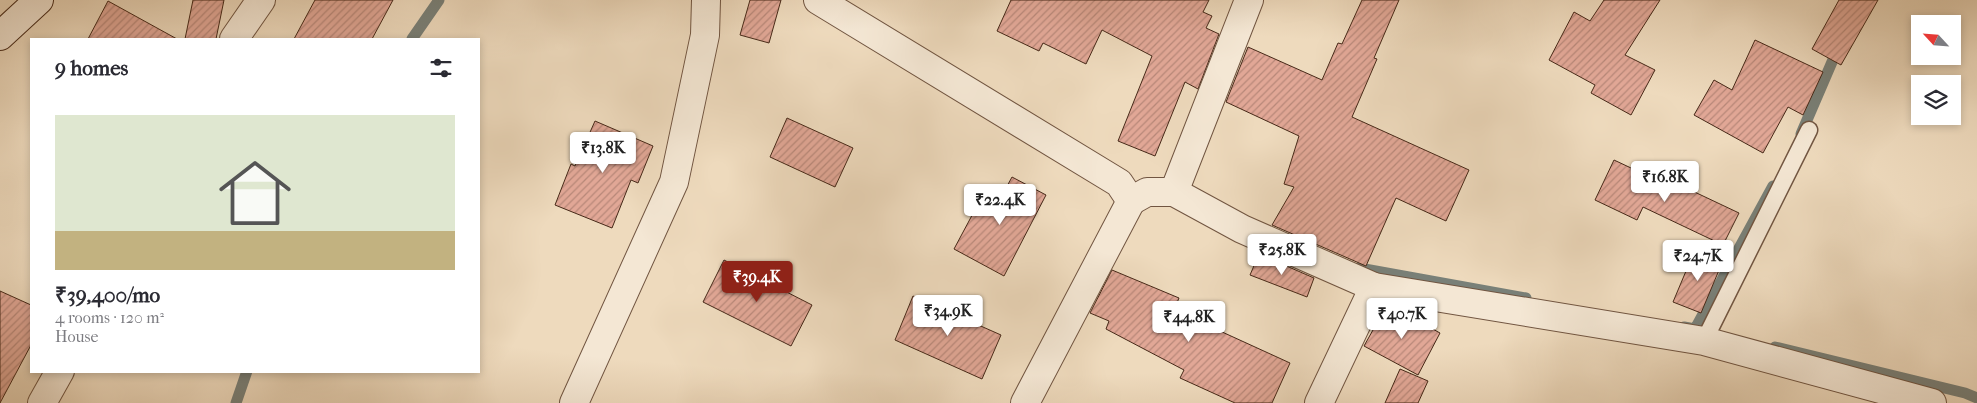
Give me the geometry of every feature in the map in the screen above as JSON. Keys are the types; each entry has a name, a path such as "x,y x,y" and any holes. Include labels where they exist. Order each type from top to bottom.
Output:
{"street":[{"path":"0,36 39,0"},
{"path":"235,38 261,0"},
{"path":"574,403 674,182 705,35 706,0"},
{"path":"818,0 1119,183 1131,201"},
{"path":"1174,192 1249,0"},
{"path":"1025,403 1131,201 1147,192 1174,192 1242,228 1374,287 1704,341 1932,403"},
{"path":"1319,403 1374,287"},
{"path":"42,403 59,373"}],"lane":[{"path":"1704,341 1809,130"}],"building":[{"path":"193,0 224,0 216,38 185,38"},
{"path":"315,0 393,0 373,38 295,38"},
{"path":"750,0 781,0 769,43 740,35"},
{"path":"1011,0 1209,0 1203,12 1212,16 1206,28 1219,34 1198,89 1185,82 1155,156 1118,141 1152,56 1102,30 1086,64 1043,43 1039,51 997,31"},
{"path":"1362,0 1399,0 1374,58 1377,59 1352,117 1469,170 1446,221 1396,198 1366,266 1272,225 1294,187 1284,184 1299,136 1226,102 1248,47 1322,80 1338,43 1342,44"},
{"path":"1604,0 1660,0 1625,55 1655,70 1631,115 1591,93 1595,85 1549,60 1574,12 1590,21"},
{"path":"1839,0 1878,0 1841,65 1812,49"},
{"path":"108,1 175,38 89,38"},
{"path":"1755,40 1823,72 1803,115 1788,107 1763,153 1694,115 1714,80 1732,90"},
{"path":"787,118 853,148 835,187 770,157"},
{"path":"595,121 653,146 638,183 631,180 612,228 555,205 571,164 575,166"},
{"path":"1614,160 1682,192 1684,187 1739,213 1723,245 1643,207 1637,220 1595,200"},
{"path":"1012,177 1046,195 1004,276 954,249 985,191 1000,199"},
{"path":"1694,252 1722,263 1701,313 1673,302"},
{"path":"1259,254 1314,278 1307,297 1250,275"},
{"path":"724,260 812,305 791,346 703,302"},
{"path":"1112,270 1179,298 1174,310 1290,363 1272,403 1235,403 1180,378 1184,370 1106,329 1109,321 1090,313"},
{"path":"0,291 30,305 30,347 0,403"},
{"path":"913,296 1001,335 982,379 895,340"},
{"path":"1387,305 1440,333 1418,375 1364,346"},
{"path":"1400,369 1428,381 1418,403 1385,403"}],"waterway":[{"path":"413,38 439,0"},
{"path":"1801,134 1838,48"},
{"path":"1684,327 1695,329 1773,186"},
{"path":"1359,268 1526,298"},
{"path":"1775,347 1965,393 1977,398"},
{"path":"236,403 246,373"}]}
